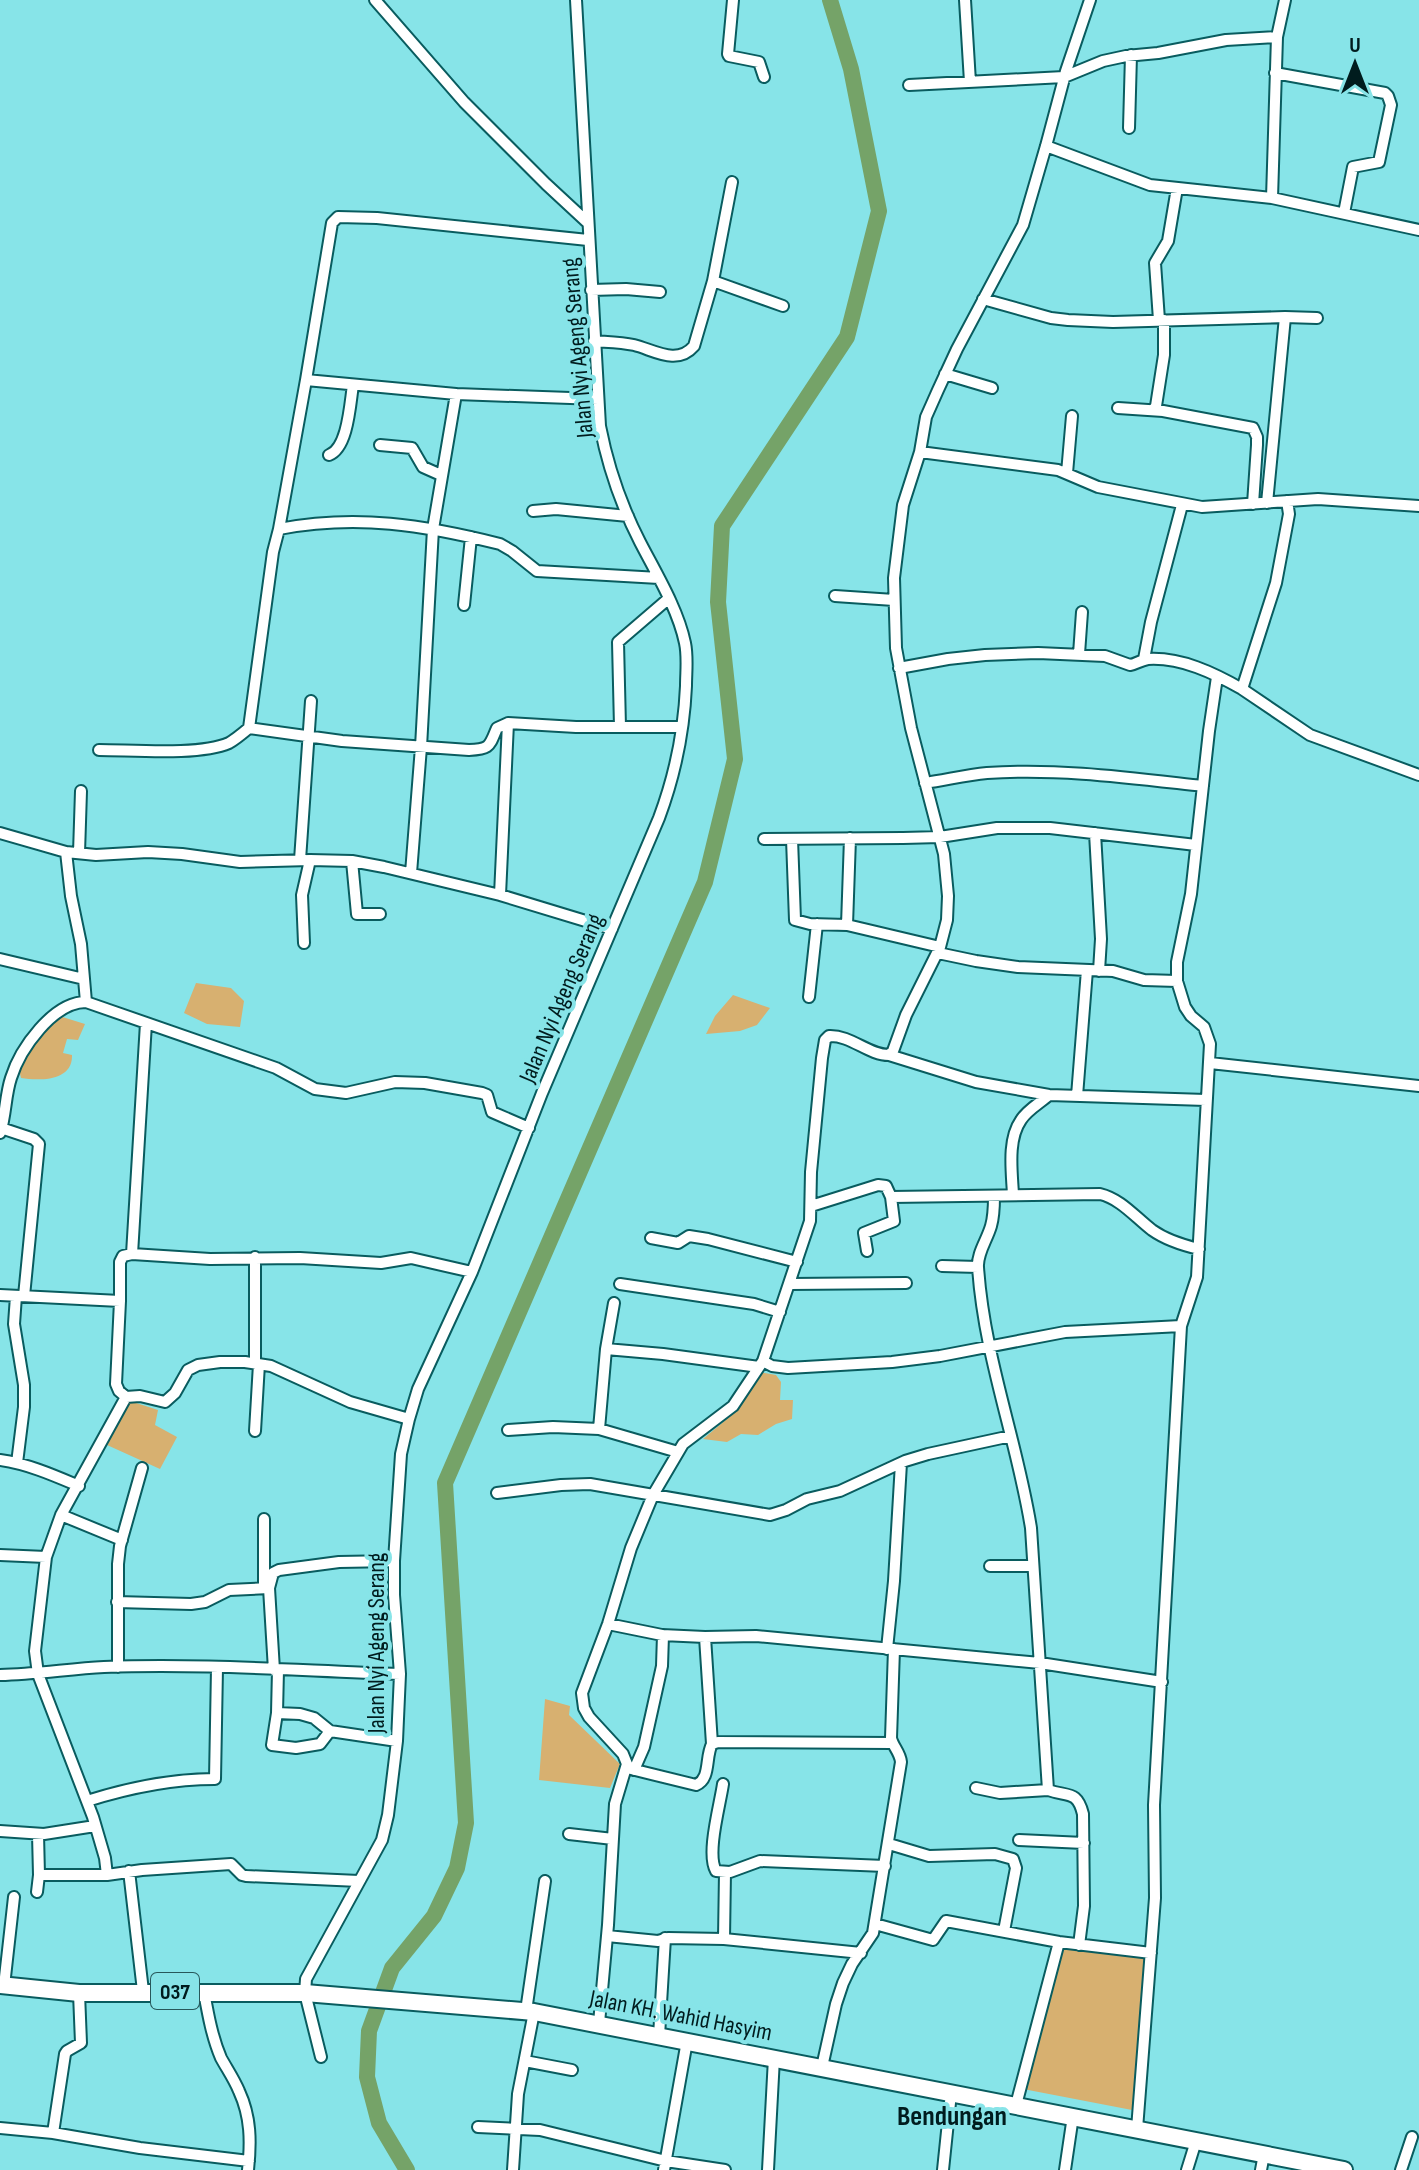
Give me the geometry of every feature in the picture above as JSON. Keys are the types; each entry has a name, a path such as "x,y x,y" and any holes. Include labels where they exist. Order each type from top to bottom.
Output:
{"main road":[{"name":"Jalan KH. Wahid Hasyim","path":"2,1985 79,1993 305,1993 530,2011 1196,2141 1262,2162 1344,2170"}],"street":[{"path":"375,0 464,102 587,222"},
{"name":"Jalan Nyi Ageng Serang","path":"305,1993 310,1969 382,1840 388,1815 397,1741 400,1674 394,1561 401,1454 409,1419 418,1389 472,1272 671,785 682,727 685,645 659,578 613,479 600,426 576,0"},
{"path":"733,0 728,54 759,62 764,77"},
{"path":"965,0 970,82"},
{"path":"889,1055 939,950 947,920 948,896 944,854 911,728 899,668 894,600 896,552 903,505 920,452 926,417 945,374 1023,225 1064,77 1090,0"},
{"path":"1272,198 1277,37 1285,0"},
{"path":"909,85 1064,77 1103,61 1131,55 1226,40 1277,37"},
{"path":"1129,128 1131,55"},
{"path":"1275,73 1388,96 1391,105 1380,160 1377,164 1353,167 1344,213"},
{"path":"1046,146 1141,182 1272,198 1419,230"},
{"path":"594,341 633,345 671,356 689,352 694,346 713,281 732,182"},
{"path":"1153,410 1164,355 1155,263 1168,241 1177,188"},
{"path":"249,728 273,552 332,223 338,217 393,220 588,240"},
{"path":"713,281 783,306"},
{"path":"591,290 660,292"},
{"path":"983,299 1068,320 1317,318"},
{"path":"1267,503 1285,317"},
{"path":"945,374 992,388"},
{"path":"306,380 456,394 598,399"},
{"path":"329,455 341,445 353,385"},
{"path":"411,873 433,529 456,394"},
{"path":"1118,408 1153,410 1253,428 1257,445 1253,504"},
{"path":"1067,473 1072,416"},
{"path":"380,445 412,448 423,467 441,475"},
{"path":"920,452 1036,466 1067,473 1098,487 1182,505 1202,507 1318,499 1419,506"},
{"path":"1242,689 1276,583 1289,514 1287,501"},
{"path":"1144,659 1182,505"},
{"path":"533,511 556,509 628,516"},
{"path":"279,529 366,521 394,523 471,537 506,547 537,571 659,578"},
{"path":"464,605 471,537"},
{"path":"835,596 894,600"},
{"path":"620,727 618,642 668,599"},
{"path":"1079,654 1082,612"},
{"path":"899,668 985,655 1079,654 1105,656 1130,665 1144,659 1184,663 1242,689 1310,735 1419,775"},
{"path":"1137,2129 1155,1898 1154,1805 1181,1326 1197,1277 1210,1063 1208,1035 1187,1011 1177,981 1178,950 1191,894 1217,677"},
{"path":"304,943 302,895 311,701"},
{"path":"99,750 176,751 217,747 249,728 342,741 469,750 487,748 497,728 508,723 576,727 682,727"},
{"path":"500,895 508,723"},
{"path":"925,783 985,773 1039,772 1203,786"},
{"path":"79,853 81,791"},
{"path":"764,839 940,837 997,828 1050,828 1196,845"},
{"path":"0,833 66,852 96,855 160,853 240,862 352,861 500,895 612,929"},
{"path":"1095,833 1101,939 1099,971"},
{"path":"847,925 850,838"},
{"path":"792,839 794,916 799,922 847,925 976,961 1018,967 1125,973 1144,980 1177,981"},
{"path":"66,852 81,944 86,1002"},
{"path":"352,861 357,914 380,914"},
{"path":"809,997 817,924"},
{"path":"0,959 84,979"},
{"path":"1077,1096 1087,970"},
{"path":"17,1463 24,1385 14,1324 39,1144 34,1139 1,1130 11,1078 19,1059 47,1020 65,1007 86,1002 276,1068 315,1089 346,1093 395,1082 410,1082 482,1093 487,1095 492,1112 529,1128"},
{"path":"132,1254 146,1023"},
{"path":"630,1769 623,1754 589,1717 582,1699 583,1688 608,1624 631,1548 653,1495 687,1440 733,1406 761,1364 808,1229 825,1040 829,1036 839,1036 879,1054 976,1082 1049,1095 1206,1100"},
{"path":"1210,1063 1419,1086"},
{"path":"1013,1195 1014,1137 1019,1123 1049,1095"},
{"path":"811,1206 878,1185 886,1186 891,1197 893,1223 864,1233 867,1251"},
{"path":"891,1197 1100,1194 1113,1197 1154,1231 1177,1243 1199,1249"},
{"path":"994,1196 992,1224 978,1267 988,1347 1026,1495 1048,1790"},
{"path":"651,1238 676,1243 689,1236 708,1239 797,1262"},
{"path":"409,1419 350,1402 271,1366 257,1364 220,1362 198,1365 188,1370 175,1393 165,1402 140,1396 126,1397 116,1384 120,1262 123,1256 132,1254 381,1263 411,1258 472,1272"},
{"path":"255,1257 255,1431"},
{"path":"942,1266 978,1267"},
{"path":"790,1284 906,1283"},
{"path":"620,1284 754,1304 780,1312"},
{"path":"0,1295 120,1301"},
{"path":"599,1429 606,1349 614,1303"},
{"path":"606,1349 809,1368 892,1362 1065,1332 1181,1326"},
{"path":"107,1875 105,1858 87,1801 38,1674 35,1651 46,1557 61,1515 126,1397"},
{"path":"508,1430 553,1427 599,1429 678,1452"},
{"path":"497,1493 574,1484 604,1486 770,1515 807,1499 848,1488 928,1454 1011,1436"},
{"path":"0,1460 41,1470 79,1486"},
{"path":"822,2067 836,2004 852,1964 870,1939 875,1924 901,1762 900,1754 892,1743 890,1649 901,1463"},
{"path":"118,1667 118,1564 142,1468"},
{"path":"61,1515 122,1540"},
{"path":"264,1519 267,1588 276,1670 277,1713 272,1745 296,1748 320,1744 330,1731"},
{"path":"0,1555 46,1557"},
{"path":"267,1588 273,1573 279,1570 339,1562 394,1561"},
{"path":"990,1566 1033,1566"},
{"path":"117,1602 191,1604 205,1602 229,1590 267,1588"},
{"path":"608,1624 663,1635 756,1636 1040,1663 1162,1682"},
{"path":"599,2023 616,1797 644,1747 659,1681 663,1635"},
{"path":"630,1769 696,1785 705,1779 712,1744 705,1637"},
{"path":"0,1675 118,1667 400,1674"},
{"path":"87,1801 140,1786 215,1779 217,1668"},
{"path":"277,1713 314,1718 330,1731 397,1741"},
{"path":"712,1744 892,1743"},
{"path":"723,1784 712,1852 712,1864 716,1871 725,1872 760,1861 885,1866"},
{"path":"976,1788 1000,1793 1048,1790 1079,1800 1084,1843 1084,1906 1079,1945"},
{"path":"0,1831 38,1834 95,1826"},
{"path":"37,1892 38,1834"},
{"path":"569,1834 613,1839"},
{"path":"1019,1840 1084,1843"},
{"path":"889,1844 929,1856 995,1854 1013,1859 1016,1868 1004,1931"},
{"path":"39,1875 107,1875 231,1864 246,1876 359,1881"},
{"path":"129,1871 143,1991"},
{"path":"724,1939 725,1872"},
{"path":"513,2170 518,2094 525,2061 545,1881"},
{"path":"2,1985 14,1897"},
{"path":"875,1924 933,1940 946,1921 1059,1942 1151,1953"},
{"path":"607,1936 658,1941 665,1938 724,1939 861,1953"},
{"path":"659,2036 665,1938"},
{"path":"1016,2105 1059,1942"},
{"path":"0,2128 53,2133 249,2166 251,2140 247,2111 221,2057 204,1992"},
{"path":"53,2133 65,2054 81,2043 79,1993"},
{"path":"305,1993 321,2057"},
{"path":"665,2165 687,2041"},
{"path":"768,2170 774,2058"},
{"path":"525,2061 572,2070"},
{"path":"943,2170 951,2093"},
{"path":"1065,2170 1073,2116"},
{"path":"478,2127 540,2130 665,2165 725,2170"},
{"path":"1401,2170 1412,2137"},
{"path":"1187,2170 1196,2141"}],"shaded area":[{"path":"196,983 231,988 244,1001 240,1027 207,1024 184,1013"},
{"path":"733,995 770,1008 757,1025 740,1031 706,1034 715,1016"},
{"path":"56,1015 85,1024 78,1040 67,1039 63,1053 72,1055 71,1064 54,1077 21,1078 18,1065"},
{"path":"760,1372 776,1375 781,1382 780,1400 793,1400 792,1419 758,1435 741,1434 727,1442 703,1439 734,1413"},
{"path":"127,1400 158,1410 155,1425 177,1437 160,1469 107,1445"},
{"path":"545,1699 570,1706 569,1715 620,1764 610,1788 539,1780"},
{"path":"1062,1942 1146,1951 1132,2110 1023,2089"}],"waterway":[{"path":"407,2170 379,2123 367,2077 369,2031 392,1968 434,1916 457,1868 466,1823 445,1483 705,882 735,759 718,602 722,526 847,337 879,211 851,69 830,0"}],"district":[{"name":"Bendungan","path":"952,2115"}]}
